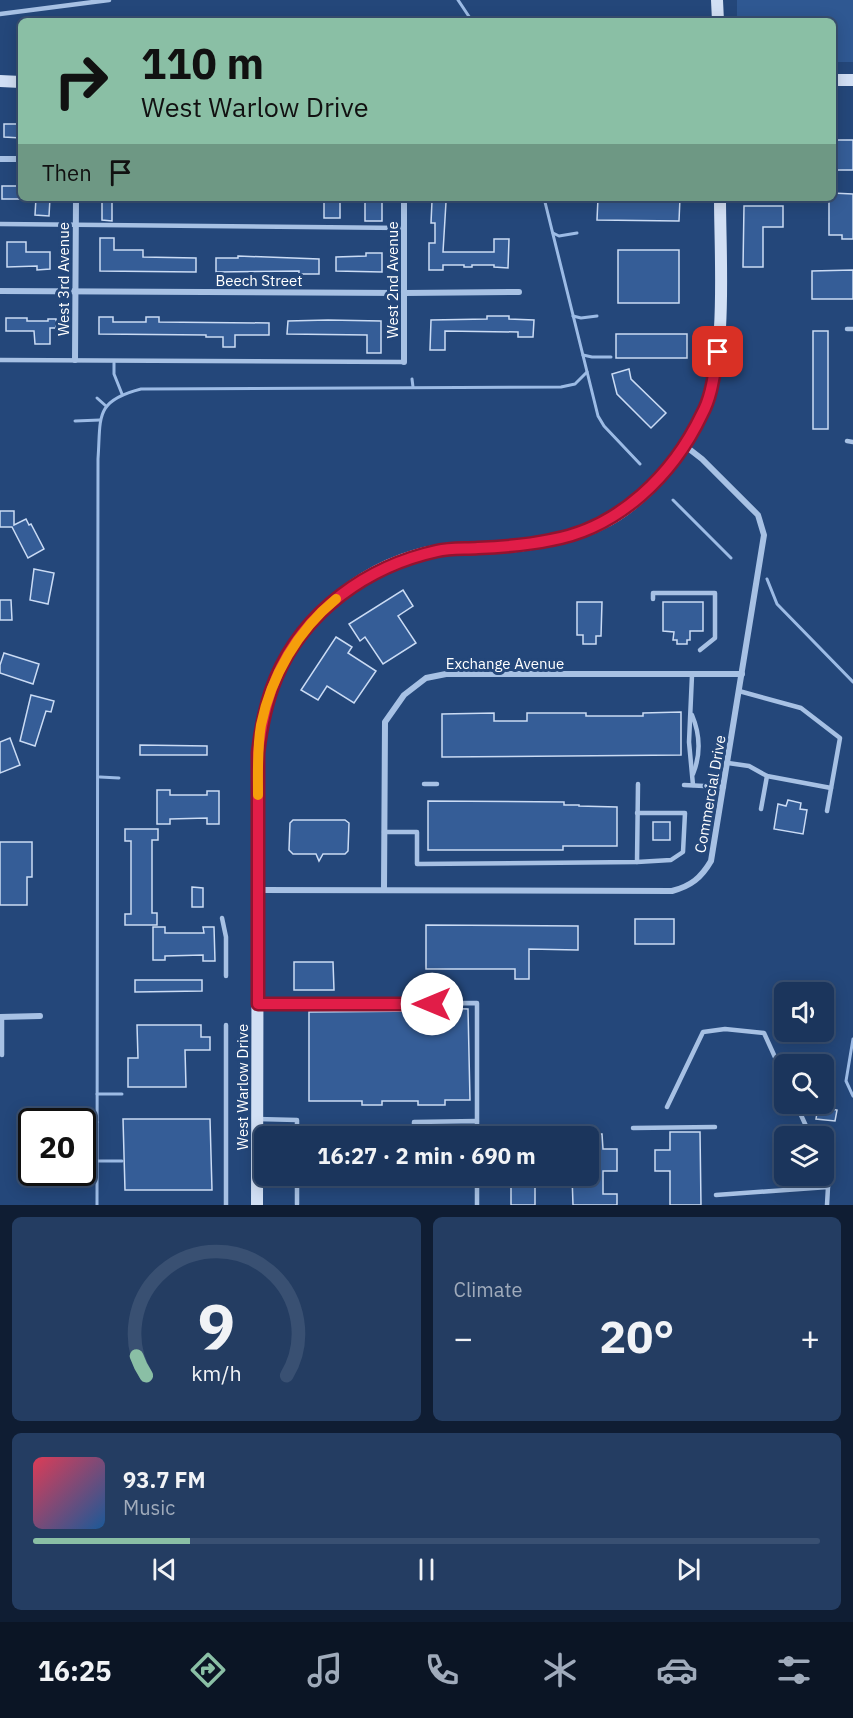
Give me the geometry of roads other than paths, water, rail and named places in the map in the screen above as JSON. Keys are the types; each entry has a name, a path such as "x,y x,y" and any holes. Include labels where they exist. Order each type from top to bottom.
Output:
{"street":[{"path":"717,0 718,18"},
{"path":"836,80 853,80"},
{"path":"0,81 18,82"},
{"path":"0,159 18,159"},
{"name":"West 3rd Avenue","path":"75,360 76,201"},
{"name":"West 2nd Avenue","path":"404,201 404,362"},
{"name":"West Warlow Drive","path":"257,1205 258,753 261,724 276,677 300,638 321,611 372,574 402,561 439,550 517,546 554,540 589,529 616,516 651,487 671,465 684,445 703,413 712,385 718,352 720,314 720,201"},
{"name":"Beech Street","path":"0,291 404,293 519,291"},
{"name":"Commercial Drive","path":"257,890 672,891 688,887 702,877 711,861 764,535 758,515 702,459 684,445"},
{"name":"Exchange Avenue","path":"384,890 385,722 404,695 426,678 446,674 742,674"},
{"path":"1,1017 40,1016"}],"lane":[{"path":"0,14 109,0"},
{"path":"0,224 404,228"},
{"path":"847,329 853,329"},
{"path":"0,360 404,362"},
{"path":"653,599 653,593 715,593 715,638 700,650"},
{"path":"692,675 689,742 693,785"},
{"path":"739,691 801,708 840,738 826,811"},
{"path":"691,713 698,730 699,749 692,776"},
{"path":"728,763 749,766 767,776 831,788"},
{"path":"761,809 767,776"},
{"path":"424,784 437,784"},
{"path":"637,862 638,784"},
{"path":"684,784 724,787"},
{"path":"384,832 417,831 417,864 637,862 671,860 684,852 685,813 637,813"},
{"path":"222,918 226,937 226,976"},
{"path":"258,1004 477,1003 477,1126"},
{"path":"1,1017 2,1055"},
{"path":"226,1025 226,1205"},
{"path":"667,1107 703,1032 725,1029 764,1033 774,1055"},
{"path":"257,1119 297,1119 297,1126"},
{"path":"414,1126 414,1122 477,1121"},
{"path":"633,1128 714,1126"},
{"path":"297,1186 297,1204"},
{"path":"477,1186 477,1205"},
{"path":"716,1195 828,1187 827,1205"}],"waterway":[{"path":"458,0 470,18"},
{"path":"545,201 598,416 604,426 640,464"},
{"path":"553,233 559,236 577,233"},
{"path":"573,316 581,318 597,316"},
{"path":"583,355 611,357"},
{"path":"114,363 114,374 122,394"},
{"path":"97,1205 98,459 99,432 103,413 115,399 141,389 561,387 575,384 587,372"},
{"path":"412,379 413,387"},
{"path":"97,398 106,406"},
{"path":"75,421 100,420"},
{"path":"673,500 731,558"},
{"path":"767,579 777,604 853,682"},
{"path":"100,777 119,778"},
{"path":"853,1039 846,1081 853,1096"},
{"path":"97,1094 122,1094"},
{"path":"97,1161 122,1161"}]}
